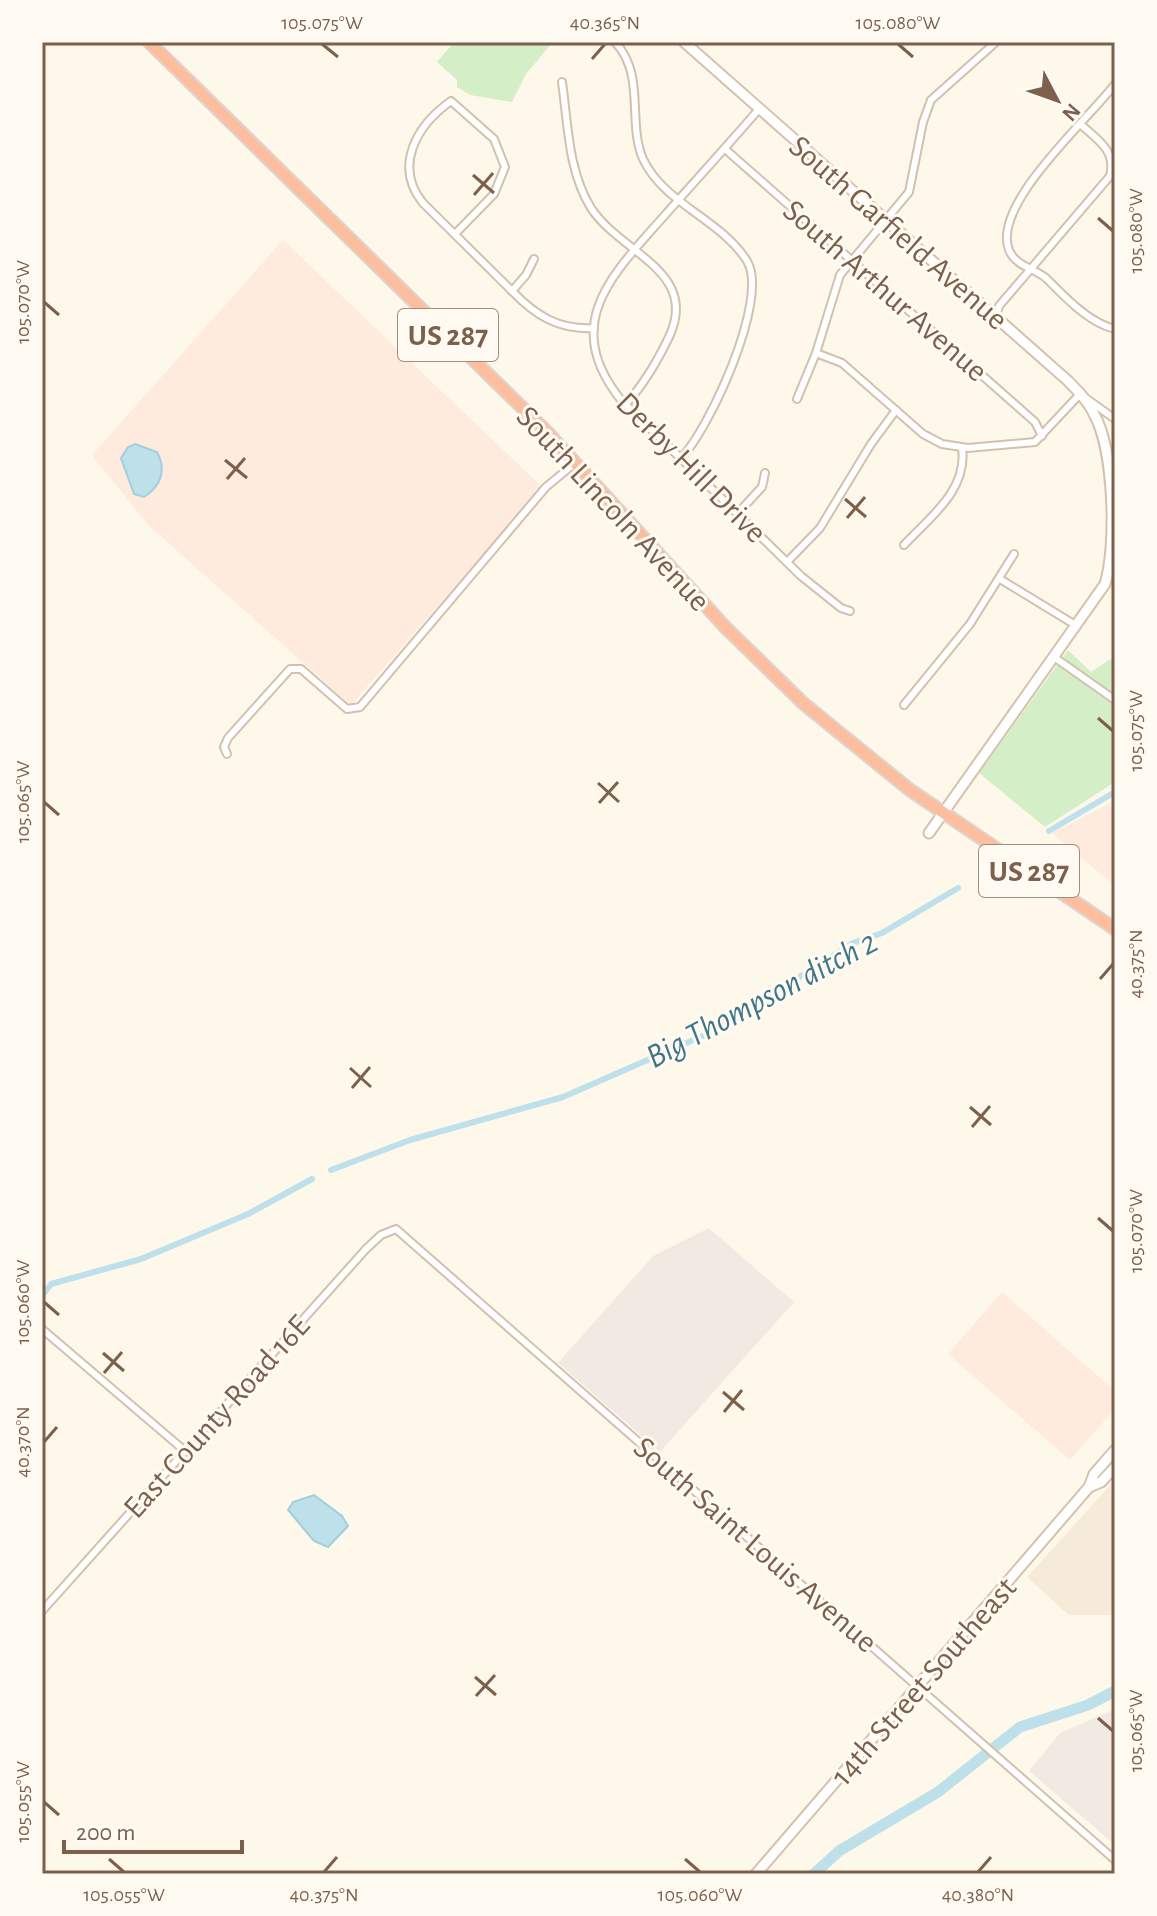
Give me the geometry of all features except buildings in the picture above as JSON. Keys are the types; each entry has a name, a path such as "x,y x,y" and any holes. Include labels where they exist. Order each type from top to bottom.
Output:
{"highway":[{"name":"South Lincoln Avenue","path":"149,42 575,463 760,662 878,766 1115,929"}],"street":[{"path":"615,42 630,65 643,159 655,177 748,262 753,293 733,361 694,444 681,458"},
{"name":"South Garfield Avenue","path":"684,42 1080,394 1115,419"},
{"path":"797,399 816,353 838,280 909,192 923,122 931,100 996,42"},
{"path":"562,82 578,181 595,214 672,285 678,300 678,313 656,365 626,404"},
{"path":"1115,84 1060,143 1016,206 1008,248 1029,270 1042,274 1099,323 1115,329"},
{"path":"455,234 494,194 505,167 494,139 451,101 420,134 406,165 420,199 455,234 531,310 553,323 572,328 594,328"},
{"name":"Derby Hill Drive","path":"759,109 605,287 594,328 595,351 601,367 626,404 787,562 841,608 850,611"},
{"path":"996,317 999,306 1112,172 1108,151 1080,124"},
{"name":"South Arthur Avenue","path":"725,149 1035,422 1042,436"},
{"path":"512,291 526,275 534,259"},
{"path":"816,353 842,363 929,438 962,448 1030,443 1042,436 1080,394 1095,415 1103,438 1114,544 1105,584 929,833"},
{"path":"787,562 820,528 871,444 896,410"},
{"path":"904,545 955,488 963,471 962,448"},
{"path":"227,754 224,747 228,738 290,669 304,671 347,709 360,707 546,488 575,463"},
{"path":"738,513 762,487 765,473"},
{"path":"904,705 970,624 1014,554"},
{"path":"1000,579 1077,626"},
{"path":"1054,657 1115,700"},
{"name":"East County Road 16E","path":"42,1611 366,1249 381,1235 396,1229"},
{"name":"South Saint Louis Avenue","path":"396,1229 1115,1860"},
{"path":"42,1329 185,1451"},
{"name":"14th Street Southeast","path":"756,1874 1089,1487 1094,1474 1115,1450"},
{"name":"14th Street Southeast","path":"1089,1487 1101,1482 1115,1467"}],"shaded area":[{"path":"283,240 542,487 351,705 148,525 92,455"},
{"path":"1115,801 1115,886 1052,833"},
{"path":"709,1228 794,1302 660,1452 558,1363 653,1256"},
{"path":"1002,1292 1115,1391 1115,1409 1070,1460 948,1354"},
{"path":"1115,1480 1115,1615 1069,1615 1027,1577"},
{"path":"1115,1709 1115,1845 1029,1771 1060,1733"}],"green space":[{"path":"454,42 553,42 526,74 512,102 470,95 457,87 457,80 437,62"},
{"path":"1068,650 1091,672 1115,656 1115,782 1045,827 979,773"}],"water":[{"path":"135,444 157,452 162,465 158,483 144,497 134,494 121,458 128,447"},
{"path":"314,1495 342,1516 348,1526 328,1547 314,1541 288,1510 293,1502"}],"waterway":[{"name":"Big Thompson ditch 2","path":"1049,831 1115,792"},
{"name":"Big Thompson ditch 2","path":"331,1170 410,1140 563,1097 716,1030 853,943 882,933 958,888"},
{"name":"Big Thompson ditch 2","path":"42,1296 51,1284 141,1259 248,1214 312,1179"},
{"path":"814,1874 839,1851 938,1792 1020,1727 1088,1705 1115,1691"}]}
